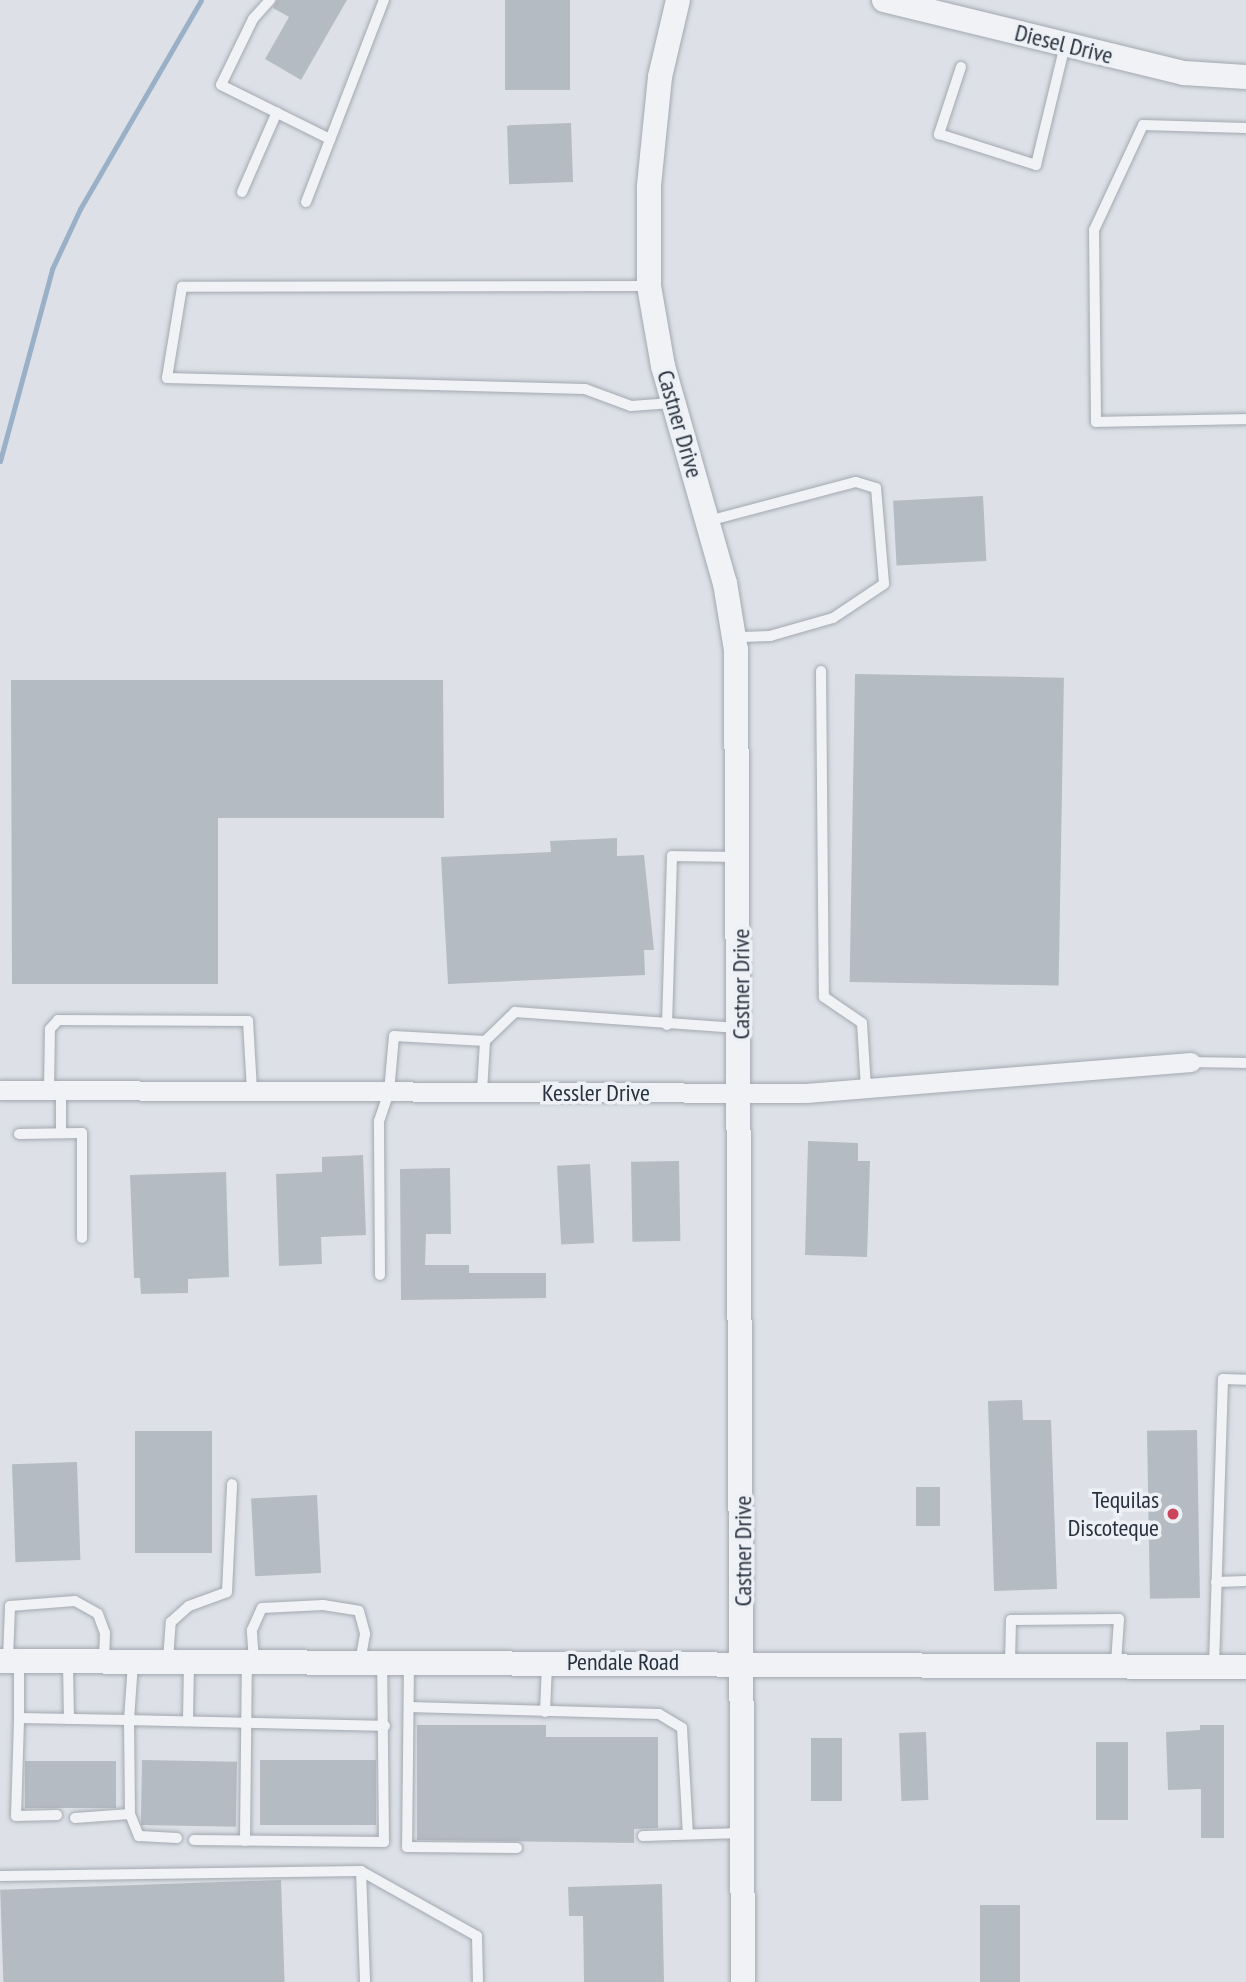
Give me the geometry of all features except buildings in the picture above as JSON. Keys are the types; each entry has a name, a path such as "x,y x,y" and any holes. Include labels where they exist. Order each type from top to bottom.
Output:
{"street":[{"name":"Castner Drive","path":"678,0 660,77 649,186 649,286 673,403 708,521 734,637 740,857 743,1982"},
{"name":"Diesel Drive","path":"884,0 1184,73 1246,77"},
{"name":"Kessler Drive","path":"0,1090 741,1093 866,1089 1191,1062"},
{"name":"Pendale Road","path":"9,1661 1116,1663 1246,1667"}],"lane":[{"path":"270,0 253,19 221,85 330,139"},
{"path":"306,202 384,0"},
{"path":"961,67 939,134 1036,165 1065,44"},
{"path":"242,192 276,112"},
{"path":"1246,128 1143,125 1094,230 1094,244 1096,422 1246,419"},
{"path":"649,286 182,287 166,378 585,389 631,406 673,403"},
{"path":"708,521 856,482 876,488 884,584 833,618 770,636 734,637"},
{"path":"821,671 824,997 862,1023 866,1089"},
{"path":"667,1025 672,856 740,857"},
{"path":"482,1092 485,1041 515,1012 667,1025 741,1028"},
{"path":"61,1133 50,1029 58,1020 248,1021 253,1091"},
{"path":"380,1275 379,1121 388,1092 394,1036 485,1041"},
{"path":"1191,1062 1246,1063"},
{"path":"19,1135 82,1133 82,1238"},
{"path":"1214,1665 1223,1379 1246,1380"},
{"path":"188,1718 178,1662 168,1633 177,1614 227,1592 232,1484"},
{"path":"1216,1582 1246,1581"},
{"path":"57,1815 16,1816 19,1718 9,1661 10,1606 75,1601 98,1614 105,1633 104,1662"},
{"path":"194,1840 245,1841 384,1842 385,1726 359,1611 323,1605 262,1608 252,1630 245,1841"},
{"path":"1010,1663 1011,1620 1119,1619 1116,1663"},
{"path":"133,1661 130,1814 139,1836 177,1838"},
{"path":"68,1662 69,1719"},
{"path":"409,1662 407,1847 517,1848"},
{"path":"545,1712 547,1662"},
{"path":"409,1707 659,1714 682,1728 688,1834"},
{"path":"19,1718 188,1718 247,1727 385,1726"},
{"path":"75,1818 130,1814"},
{"path":"643,1836 743,1833"},
{"path":"361,1871 365,1982"},
{"path":"0,1876 361,1871 477,1936 478,1982"}],"waterway":[{"path":"0,461 52,269 80,209 201,0"}],"place":[{"name":"Tequilas Discoteque","path":"1173,1514"}]}
